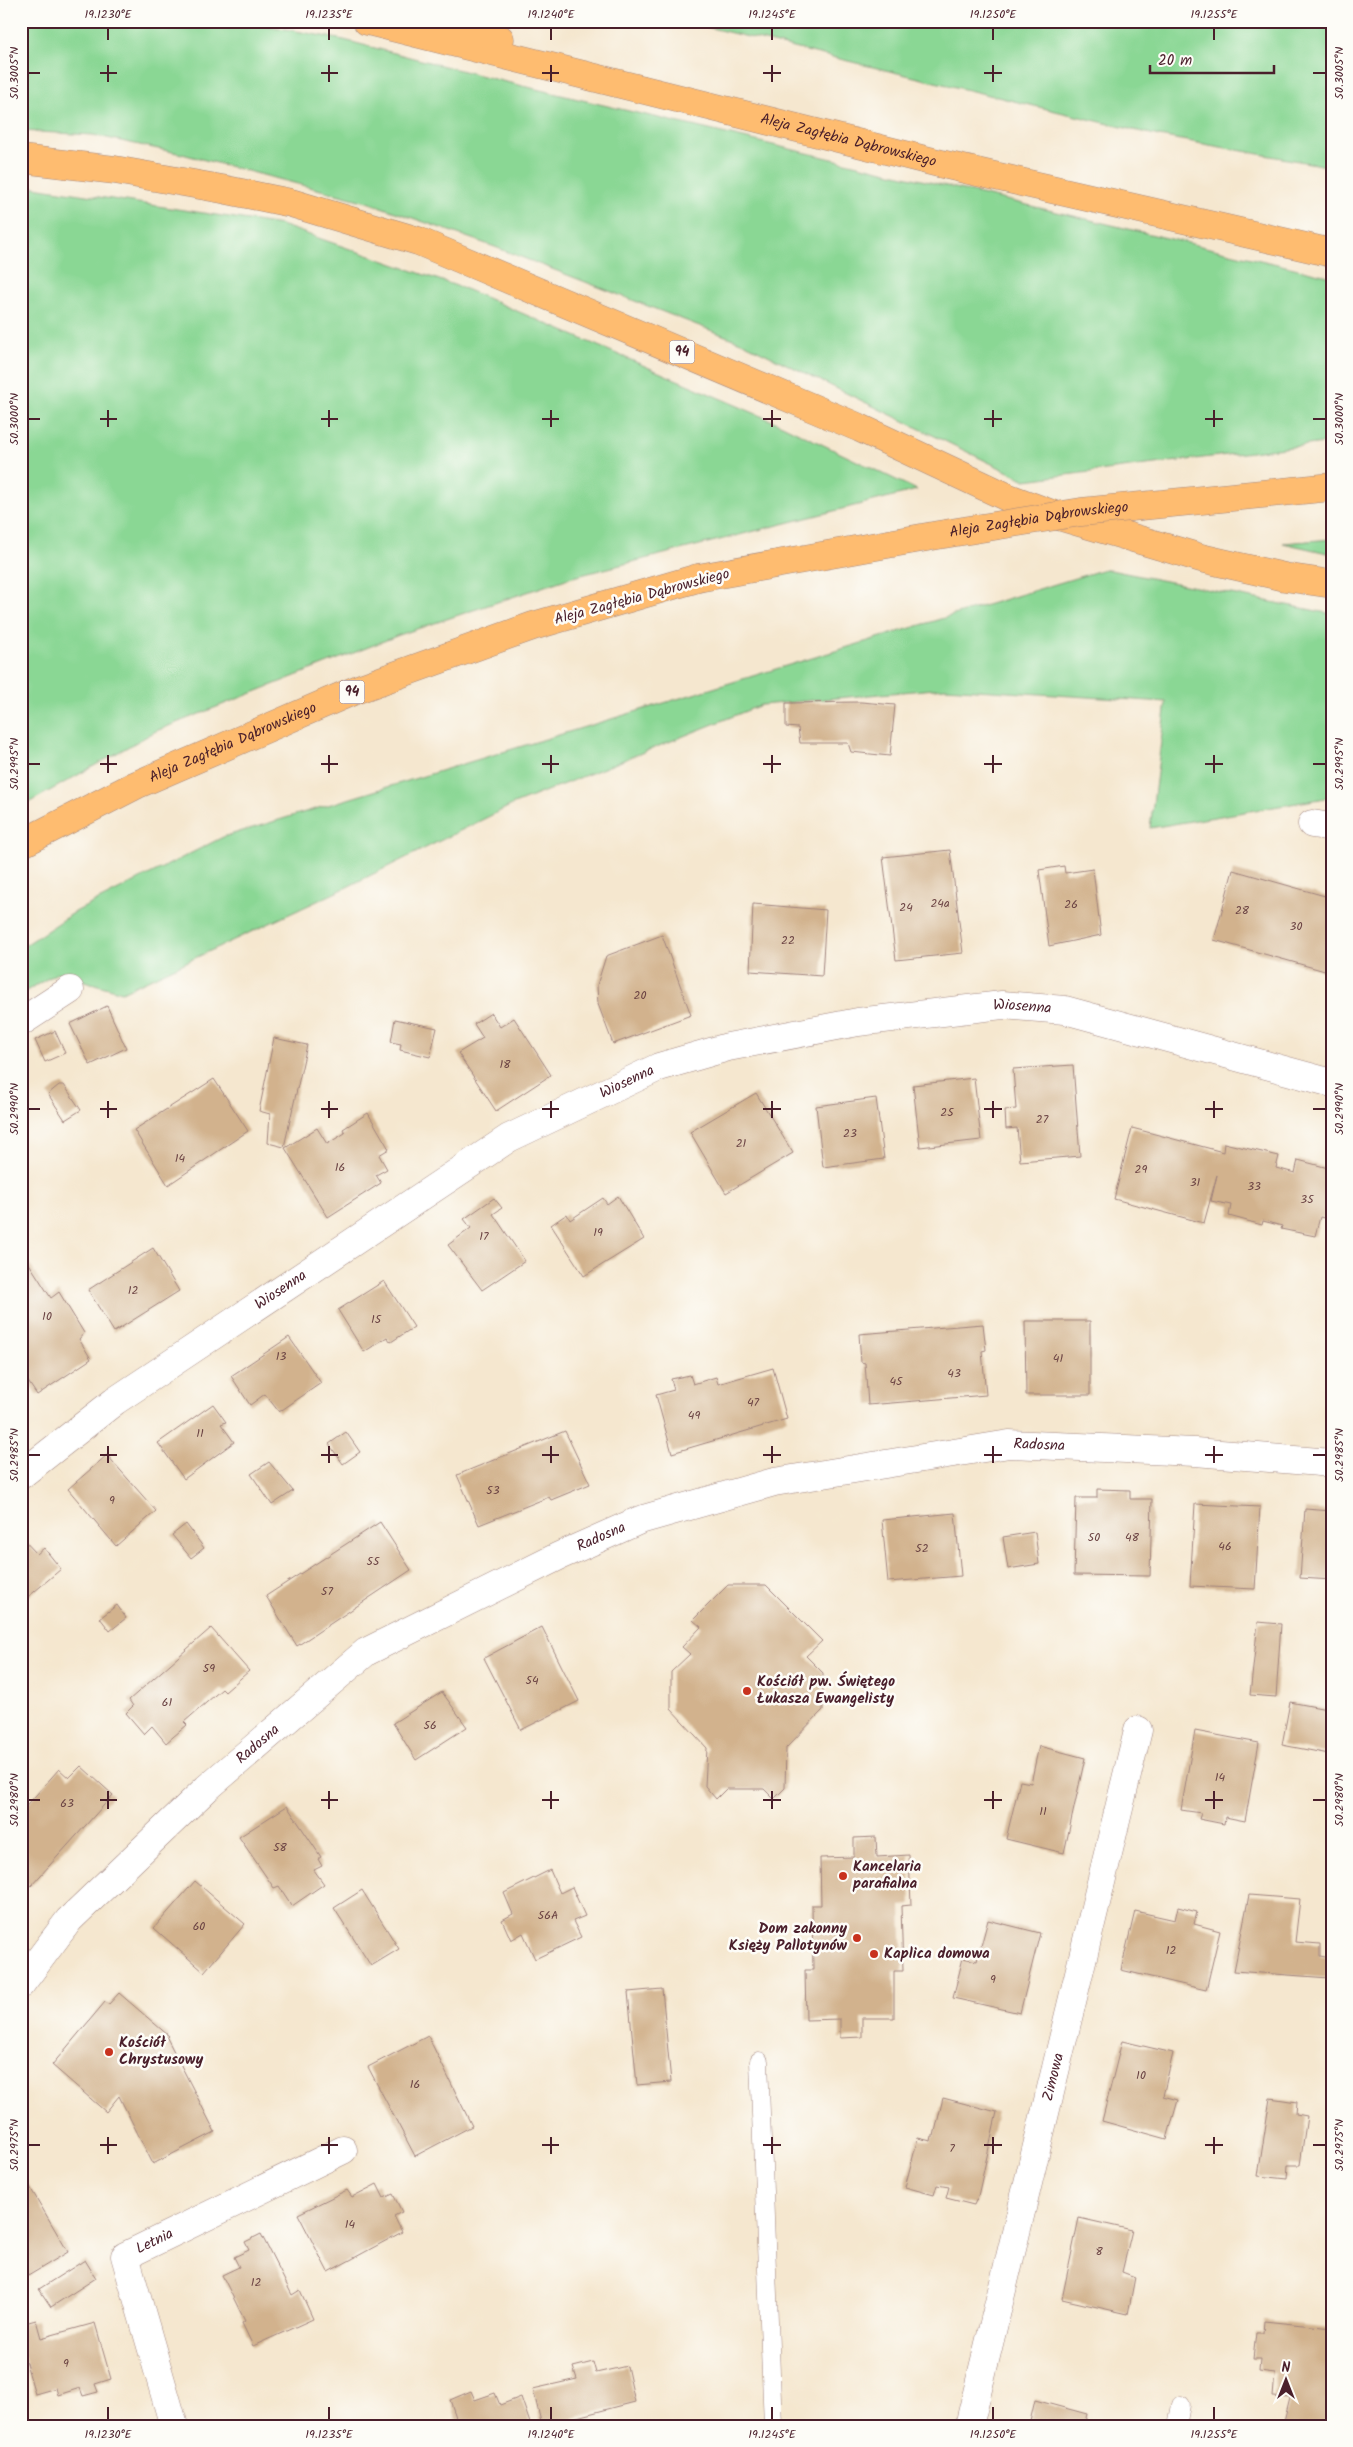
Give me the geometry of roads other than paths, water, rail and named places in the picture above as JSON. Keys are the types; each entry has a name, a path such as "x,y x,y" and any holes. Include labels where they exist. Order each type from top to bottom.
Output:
{"main road":[{"name":"Aleja Zagłębia Dąbrowskiego","path":"367,21 598,80 951,166 1332,253"},
{"path":"456,21 598,80"},
{"name":"94","path":"21,159 115,170 291,203 418,240 860,428 1007,497 1055,516 1201,558 1284,577 1332,584"},
{"name":"Aleja Zagłębia Dąbrowskiego","path":"21,844 136,786 358,689 533,626 698,578 938,535 1081,512 1332,487"}],"street":[{"path":"21,1022 70,990"},
{"name":"Wiosenna","path":"21,1475 115,1401 509,1138 660,1067 728,1046 858,1022 1002,1005 1065,1010 1332,1083"},
{"name":"Radosna","path":"21,1984 69,1920 207,1788 366,1652 559,1556 640,1520 774,1482 1009,1444 1195,1452 1332,1463"},
{"name":"Zimowa","path":"970,2426 1138,1730"},
{"name":"Letnia","path":"174,2426 125,2256 343,2150"}],"lane":[{"path":"759,2061 773,2426"},
{"path":"1177,2426 1182,2405"}],"place":[{"name":"Kościół pw. Świętego Łukasza Ewangelisty","path":"747,1691"},
{"name":"Kancelaria parafialna","path":"843,1876"},
{"name":"Dom zakonny Księży Pallotynów","path":"857,1938"},
{"name":"Kaplica domowa","path":"874,1954"},
{"name":"Kościół Chrystusowy","path":"109,2052"}]}
